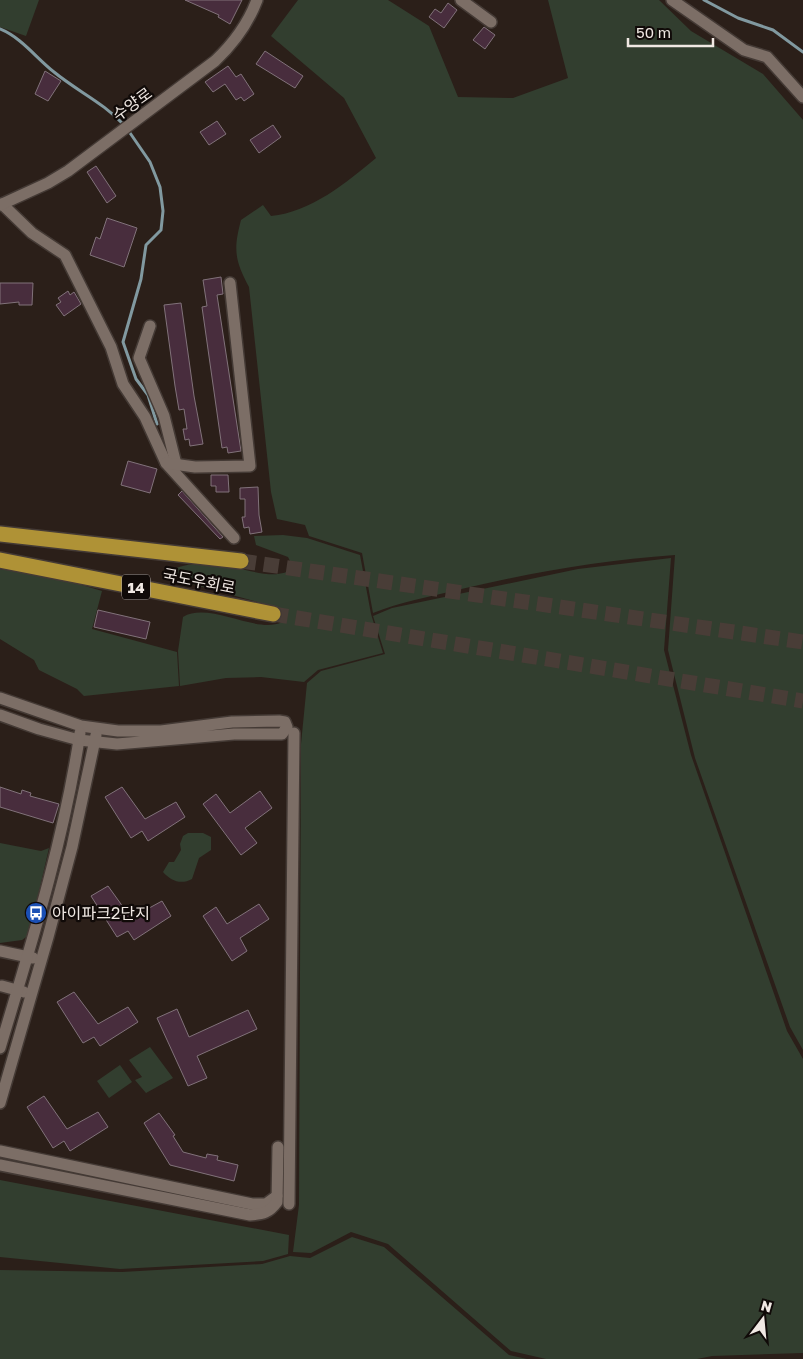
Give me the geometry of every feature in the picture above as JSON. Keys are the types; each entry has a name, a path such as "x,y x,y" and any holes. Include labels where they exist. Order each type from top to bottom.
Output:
{"highway":[{"name":"국도우회로","path":"0,534 241,560"},
{"name":"국도우회로","path":"0,560 273,614"}],"street":[{"name":"수양로","path":"1,204 48,183 216,61 229,48 242,30 256,0"},
{"path":"461,0 491,22"},
{"path":"672,0 744,50 767,56 803,97"},
{"path":"1,204 32,233 65,256 111,347 124,384 171,463 234,538"},
{"path":"171,463 195,467 250,466 230,284"},
{"path":"150,326 139,358 164,416 171,463"},
{"path":"0,698 81,726 97,729 161,731 232,722 279,721 285,722 287,727 282,734 234,734 117,744 79,740 0,715"},
{"path":"0,1048 28,957 58,844 81,726"},
{"path":"0,1103 72,847 97,729"},
{"path":"49,732 65,744 70,751 74,768"},
{"path":"288,1204 294,733"},
{"path":"0,951 42,959"},
{"path":"2,986 32,994"},
{"path":"0,1165 250,1215 267,1213 277,1202 278,1147"},
{"path":"0,1151 252,1204 266,1204 277,1196"}],"green space":[{"path":"0,0 39,0 26,36 0,27"},
{"path":"298,0 388,0 429,26 458,97 513,98 568,78 548,0 659,0 691,31 763,74 803,120 803,1050 790,1027 695,758 668,650 675,555 620,560 538,573 415,600 373,613 362,553 309,536 305,525 277,519 271,492 249,287 238,262 236,248 241,220 263,205 271,216 300,209 327,195 376,158 344,98 271,36"},
{"path":"283,535 307,538 360,555 371,614 383,653 318,670 304,682 261,677 226,678 180,686 178,651 183,617 194,613 206,613 247,622 272,625 282,622 282,613 276,607 188,583 174,576 172,570 189,565 218,564 258,573 278,574 287,572 293,567 288,557 256,545 254,536"},
{"path":"671,558 664,650 691,755 787,1031 803,1059 803,1353 712,1356 697,1359 546,1359 511,1351 388,1244 351,1232 311,1253 293,1252 299,1205 301,744 307,683 321,671 385,654 373,616 392,608 578,569"},
{"path":"0,569 62,579 102,591 92,629 177,652 179,686 84,696 77,689 39,670 34,660 0,639"},
{"path":"188,833 203,833 211,837 211,850 199,858 192,879 180,882 169,878 163,872 169,862 174,862 181,850 180,844 183,836"},
{"path":"0,843 41,851 49,848 29,935 22,940 0,943"},
{"path":"150,1047 173,1078 146,1093 135,1080 142,1077 129,1060"},
{"path":"120,1065 132,1082 109,1098 97,1081"},
{"path":"0,1180 289,1235 288,1254 263,1261 120,1269 0,1257"},
{"path":"352,1237 384,1247 509,1355 527,1359 0,1359 0,1270 122,1272 262,1264 290,1256 310,1258"}],"building":[{"path":"185,0 242,0 230,24 218,17 219,15"},
{"path":"448,3 457,10 444,28 429,17 435,9 441,13"},
{"path":"484,27 495,35 485,49 473,40"},
{"path":"265,51 303,76 295,88 256,64"},
{"path":"228,66 236,77 241,74 254,94 244,101 241,97 236,100 225,84 213,92 205,82"},
{"path":"45,71 61,81 48,101 35,94"},
{"path":"217,121 226,134 209,145 200,132"},
{"path":"273,125 281,137 259,153 250,140"},
{"path":"96,166 116,196 107,203 87,172"},
{"path":"107,218 137,228 124,267 90,255 96,237 100,239"},
{"path":"221,277 223,294 217,295 241,451 228,453 227,447 222,448 202,307 207,306 203,280"},
{"path":"0,283 33,283 32,305 19,305 19,302 0,304"},
{"path":"68,291 70,295 74,292 81,304 64,316 56,305 61,302 58,298"},
{"path":"181,303 203,444 190,446 189,439 185,440 183,429 187,429 184,409 179,410 164,305"},
{"path":"128,461 157,469 150,493 121,485"},
{"path":"211,475 228,475 229,492 216,492 216,486 211,486"},
{"path":"258,487 262,532 250,534 249,527 244,528 242,517 245,517 245,499 240,499 240,488"},
{"path":"182,491 223,537 220,539 178,495"},
{"path":"98,610 150,622 146,639 94,627"},
{"path":"0,787 21,794 22,790 31,793 30,796 59,804 53,823 0,807"},
{"path":"122,787 145,819 176,802 185,817 148,841 142,831 131,838 105,797"},
{"path":"260,791 272,808 245,828 257,843 241,855 203,804 216,794 230,813"},
{"path":"108,886 131,918 162,901 171,916 134,940 128,931 117,937 91,896"},
{"path":"259,904 269,919 240,938 247,951 232,961 203,916 216,907 227,924"},
{"path":"74,992 98,1024 128,1007 138,1022 100,1046 94,1037 83,1043 57,1002"},
{"path":"177,1009 189,1037 248,1010 257,1029 197,1056 207,1078 188,1086 157,1018"},
{"path":"44,1096 67,1129 98,1112 108,1127 70,1151 64,1141 53,1148 27,1107"},
{"path":"159,1113 175,1135 173,1136 183,1152 206,1158 207,1154 218,1156 217,1160 238,1165 234,1181 170,1165 144,1123"}],"waterway":[{"path":"704,0 738,18 773,30 803,52"},
{"path":"0,29 15,38 47,67 108,110 124,125"},
{"path":"128,130 150,162 160,187 163,211 161,230 146,245 141,279 123,342 136,379 148,395 157,424"}],"tunnel":[{"path":"241,561 803,642"},
{"path":"273,614 803,701"}],"place":[{"name":"아이파크2단지","path":"36,913"}]}
